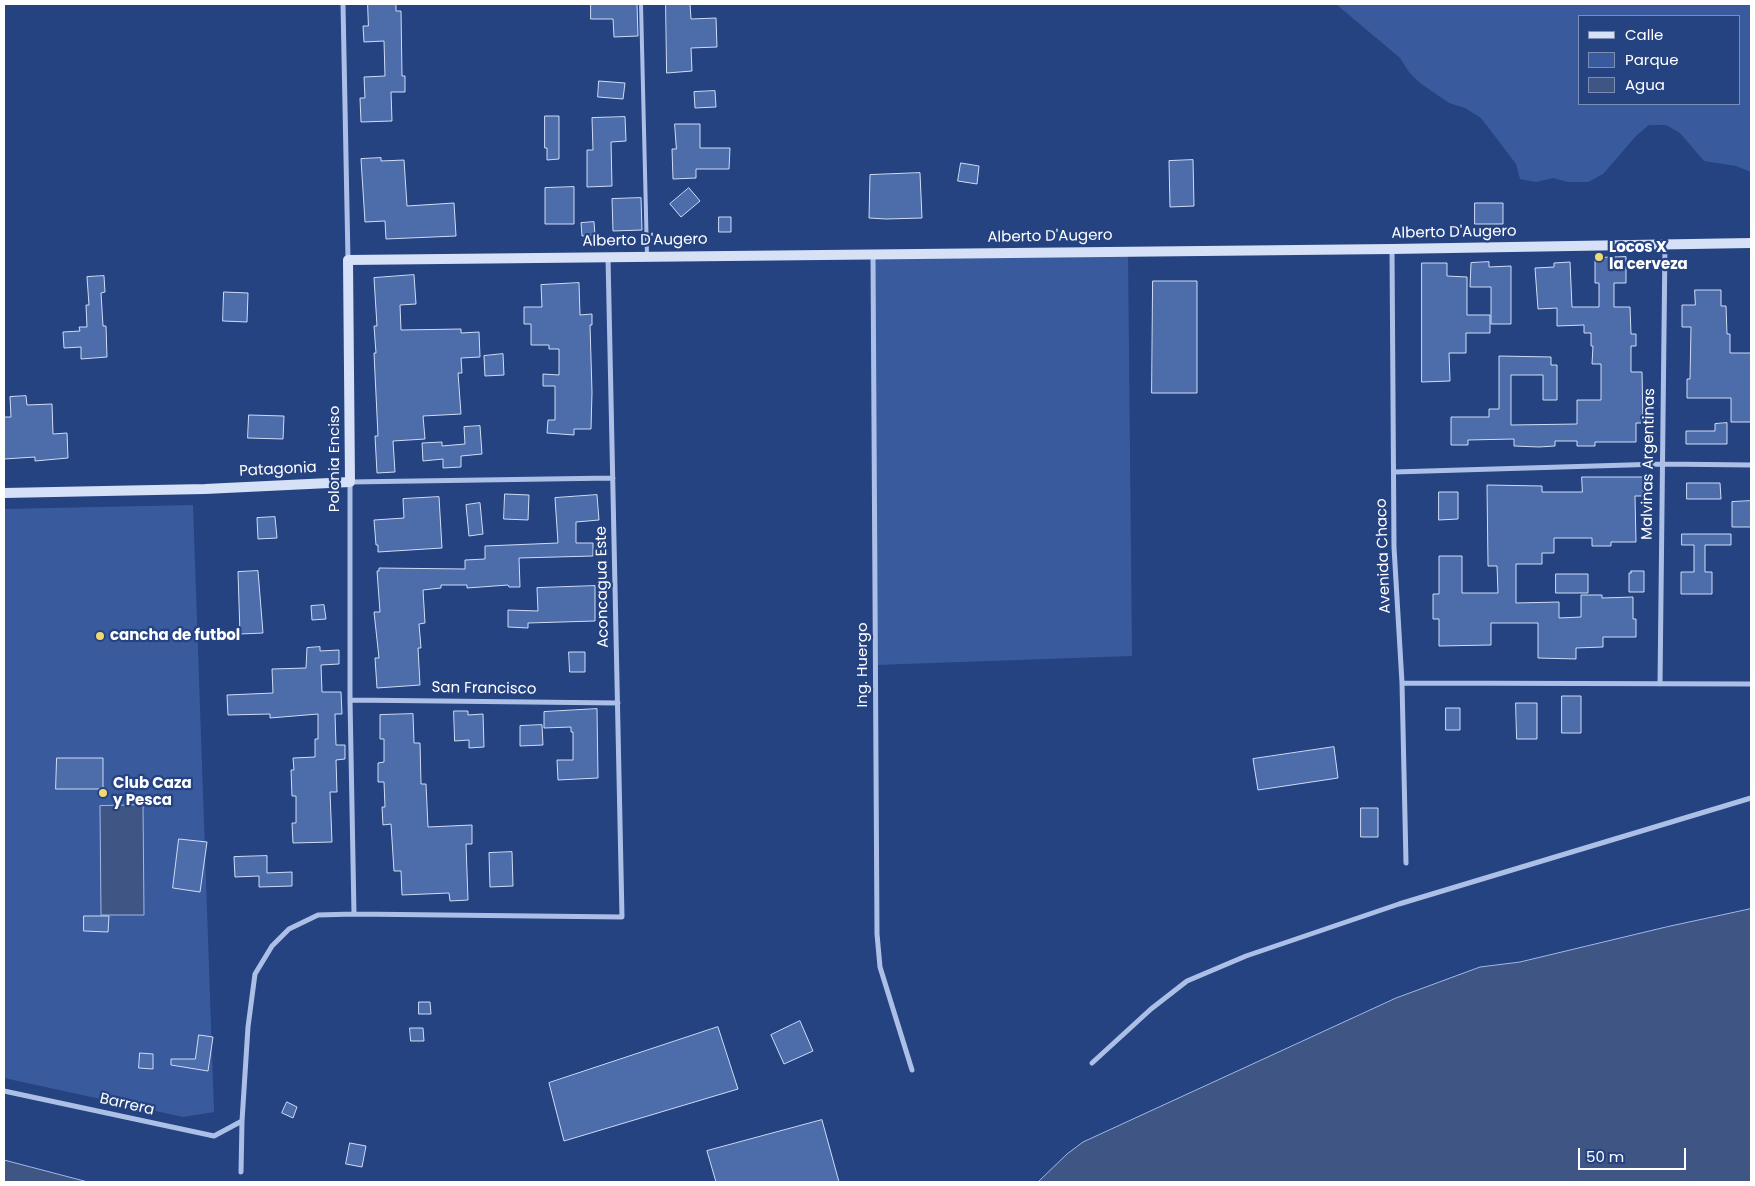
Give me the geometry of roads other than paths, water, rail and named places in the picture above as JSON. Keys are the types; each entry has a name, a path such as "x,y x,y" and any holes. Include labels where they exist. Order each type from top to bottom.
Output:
{"main road":[{"name":"Alberto D'Augero","path":"348,260 1392,249 1751,242"},
{"name":"Polonia Enciso","path":"348,260 350,482"},
{"name":"Patagonia","path":"4,493 205,489 350,482"}],"street":[{"name":"Polonia Enciso","path":"343,4 348,260"},
{"name":"Malvinas Argentinas","path":"1660,684 1665,244"},
{"name":"Avenida Chaco","path":"1392,249 1394,547 1402,683 1406,863"},
{"name":"Ing. Huergo","path":"873,254 877,934 880,967 912,1070"},
{"name":"Aconcagua Este","path":"354,914 622,917 608,256"},
{"path":"1394,472 1661,464 1751,465"},
{"name":"Patagonia","path":"350,482 613,478"},
{"name":"Polonia Enciso","path":"350,482 350,700 354,914"},
{"path":"1402,683 1751,684"},
{"name":"San Francisco","path":"350,700 618,703"},
{"path":"1092,1063 1150,1009 1187,981 1246,956 1399,904 1751,798"},
{"path":"242,1172 242,1121 248,1027 254,974 272,946 289,928 318,915 354,914"},
{"name":"Barrera","path":"4,1091 214,1136 242,1121"}],"lane":[{"path":"641,4 647,256"}],"water":[{"path":"143,805 144,915 101,915 100,806"},
{"path":"1751,909 1751,1182 1038,1182 1067,1154 1083,1142 1396,998 1480,967 1520,962"},
{"path":"4,1160 88,1182 4,1182"}],"place":[{"name":"Locos X la cerveza","path":"1599,257"},
{"name":"cancha de futbol","path":"100,636"},
{"name":"Club Caza y Pesca","path":"103,793"}]}
